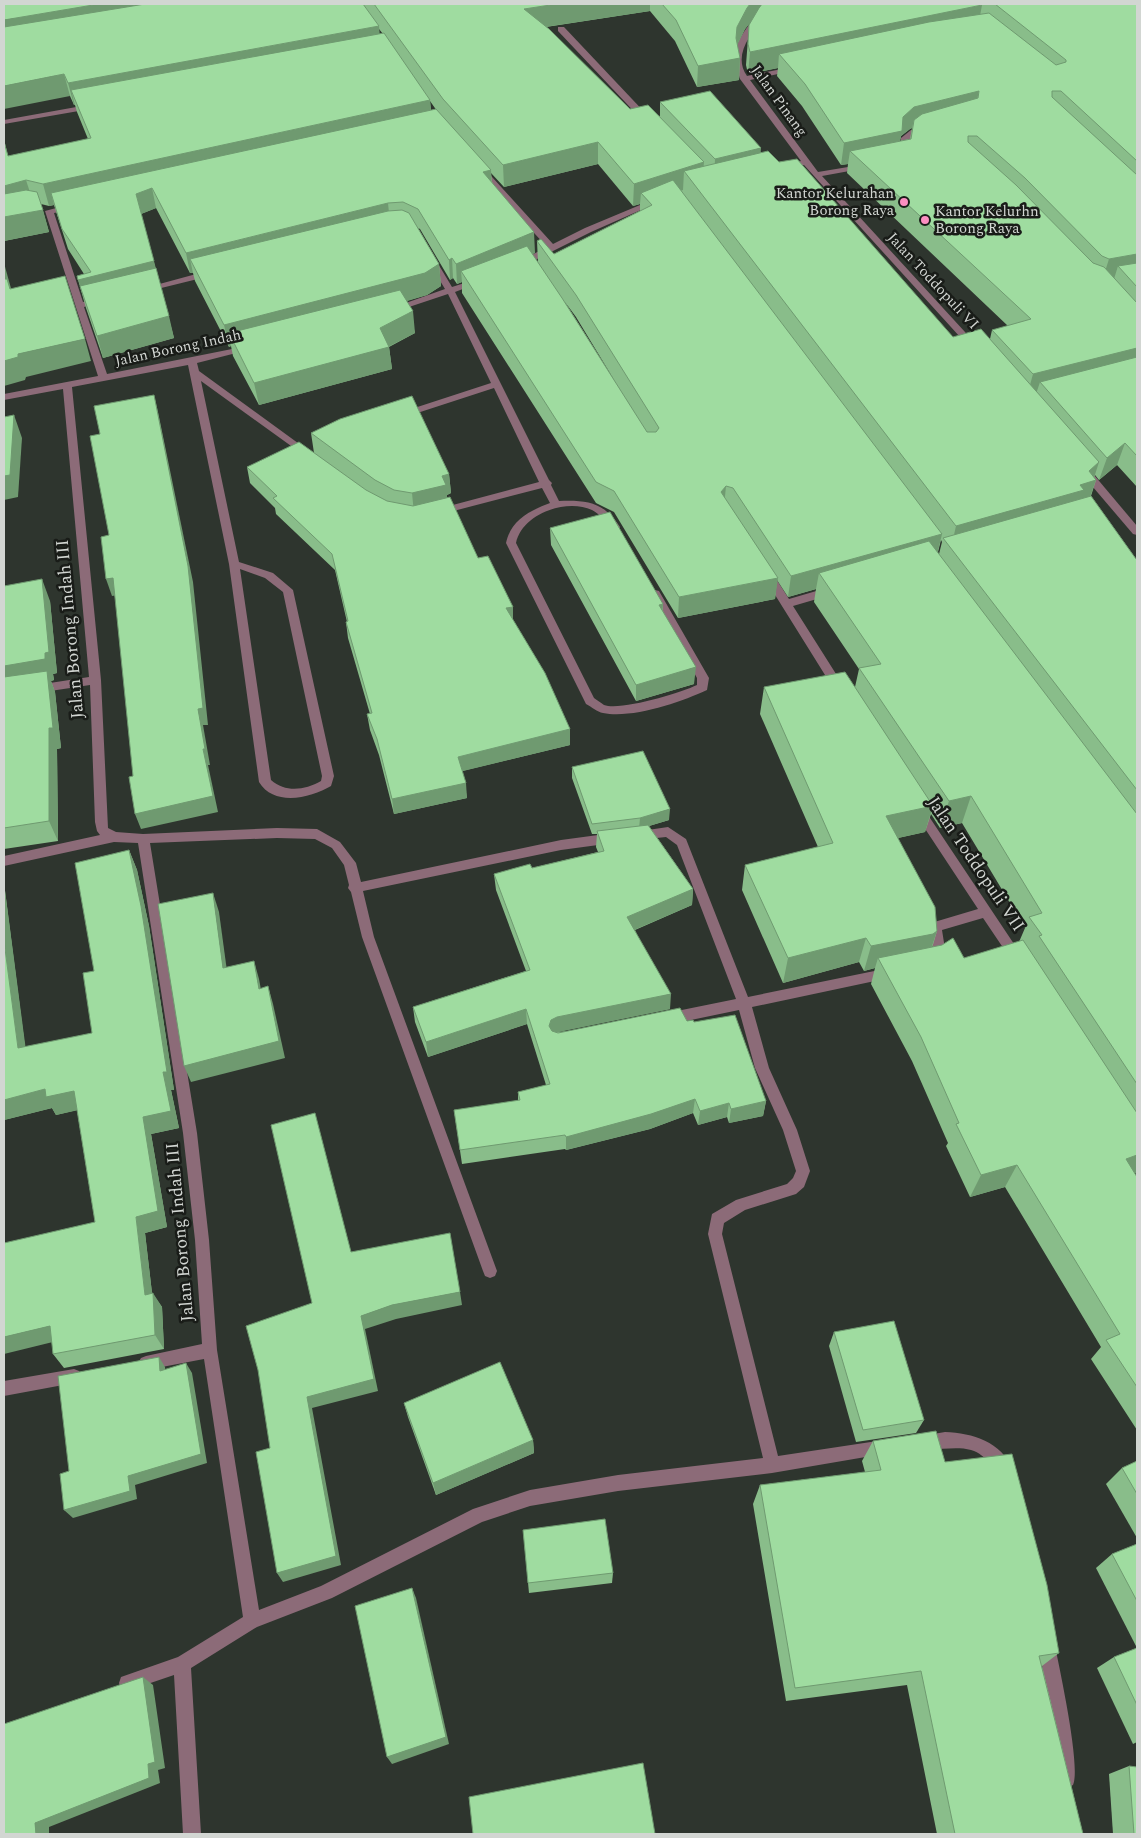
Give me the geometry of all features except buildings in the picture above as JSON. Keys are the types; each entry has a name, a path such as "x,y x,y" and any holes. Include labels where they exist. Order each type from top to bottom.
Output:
{"street":[{"name":"Jalan Pinang","path":"771,4 754,24 737,54 737,65 744,79 807,162"},
{"path":"561,29 655,128"},
{"path":"744,79 805,65"},
{"path":"4,122 100,104"},
{"path":"897,158 904,157 904,140 914,132 933,127"},
{"path":"779,169 807,162"},
{"name":"Jalan Toddopuli VI","path":"807,162 816,175 978,351"},
{"path":"475,163 553,249"},
{"path":"816,175 872,164"},
{"path":"512,268 533,265 553,249 588,230 666,198"},
{"path":"79,205 46,210 69,286 80,305 103,378"},
{"path":"424,247 451,292 556,504"},
{"path":"139,291 216,272"},
{"path":"387,311 451,292 485,279"},
{"path":"80,305 110,298"},
{"name":"Jalan Borong Indah","path":"4,397 192,361 259,344"},
{"path":"192,361 234,564 265,782 272,790 285,793 304,793 318,790 326,783 328,776 288,590 274,577 256,569 234,564"},
{"path":"194,372 304,446 314,459"},
{"name":"Jalan Borong Indah III","path":"67,384 95,680 101,822 103,831 114,836"},
{"path":"394,417 497,384"},
{"path":"1076,461 1113,511 1137,532"},
{"path":"432,514 547,483"},
{"path":"623,540 608,515 594,506 575,503 556,504 534,513 523,521 511,536 511,543 590,701 603,709 616,710 678,697 703,687 703,678 648,582"},
{"path":"761,565 845,696"},
{"path":"786,604 840,588"},
{"path":"4,694 95,680"},
{"name":"Jalan Toddopuli VII","path":"911,798 1022,966"},
{"path":"354,888 561,845 668,832 682,842 744,1003 762,1068 790,1130 803,1171 799,1182 792,1189 741,1205 717,1219 715,1234 772,1465"},
{"path":"4,861 114,836 143,839 277,833 317,834 336,845 350,864 354,888 368,937 490,1271"},
{"name":"Jalan Borong Indah III","path":"143,839 190,1133 202,1240 210,1350 252,1621"},
{"path":"921,966 937,960 939,949 935,927 986,912"},
{"path":"656,1021 904,970"},
{"path":"136,1364 210,1350"},
{"path":"4,1389 90,1373"},
{"path":"107,1690 182,1664 252,1621 326,1592 479,1515 530,1498 618,1483 772,1465 938,1440 974,1442 998,1458 1010,1477 1012,1487"},
{"path":"1044,1631 1064,1748 1068,1796"},
{"path":"182,1664 192,1834"}],"place":[{"name":"Kantor Kelurahan Borong Raya","path":"904,202"},
{"name":"Kantor Kelurhn Borong Raya","path":"925,220"}]}
